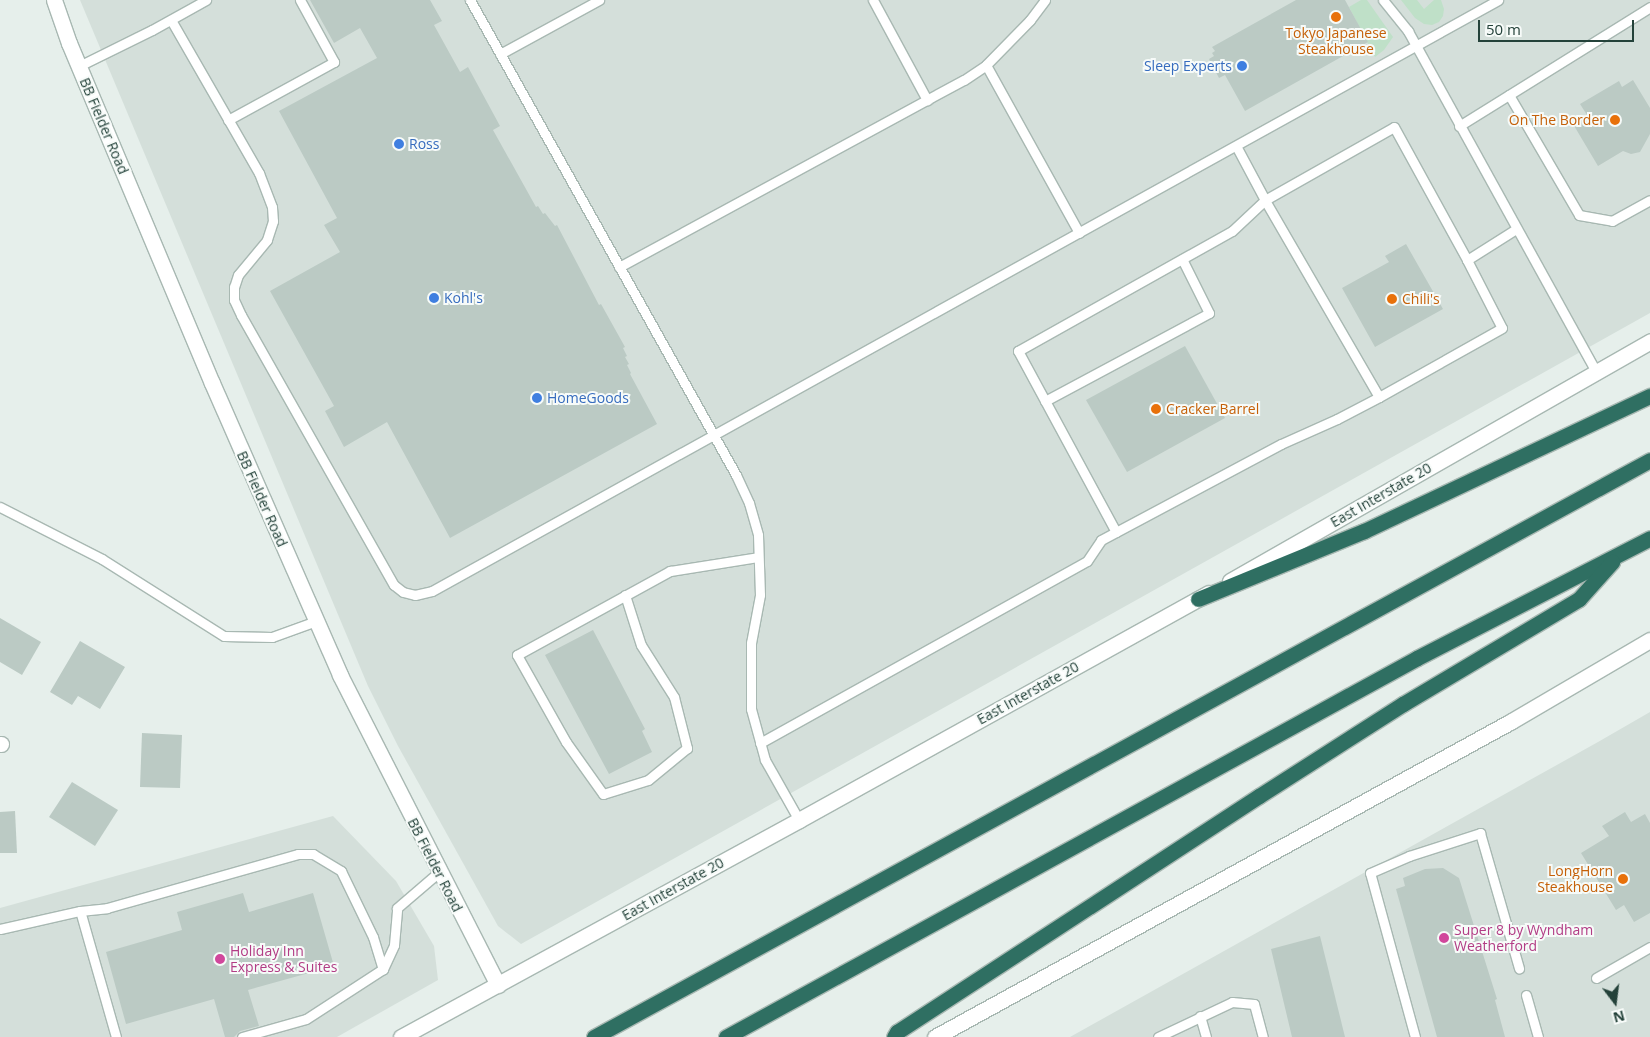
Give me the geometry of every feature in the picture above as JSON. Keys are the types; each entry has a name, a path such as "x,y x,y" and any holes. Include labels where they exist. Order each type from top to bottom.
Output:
{"highway":[{"path":"1198,599 1364,531 1650,396"},
{"path":"594,1037 1650,460"},
{"path":"726,1037 1417,658 1650,538"},
{"path":"894,1037 897,1032 1275,786 1403,704 1578,598 1619,555"}],"main road":[{"name":"BB Fielder Road","path":"54,0 79,66 212,383 316,621 371,740 498,985"},
{"name":"East Interstate 20","path":"401,1037 799,820 1198,599 1650,342"},
{"path":"935,1037 1510,722 1650,640"}],"lane":[{"path":"79,66 171,20 206,0"},
{"path":"228,120 334,62 300,0"},
{"path":"470,0 714,435 749,503 758,535 760,595 751,643 750,677 752,709 760,743 776,782 799,820"},
{"path":"500,54 599,0"},
{"path":"873,0 927,100"},
{"path":"619,267 964,80 986,65 1030,20 1044,0"},
{"path":"1383,0 1408,31 1596,372"},
{"path":"171,20 267,191 273,221 267,240 238,275 234,287 234,300 245,324 394,585 403,592 414,595 432,591 1498,0"},
{"path":"1460,126 1650,9"},
{"path":"986,65 1079,233"},
{"path":"1510,95 1579,215 1612,221 1650,200"},
{"path":"760,743 1087,561 1101,540 1116,532 1281,444 1337,420 1502,328 1394,127 1265,200 1232,231 1018,351 1116,532"},
{"path":"1236,146 1265,200 1379,397"},
{"path":"1467,260 1516,229"},
{"path":"1045,401 1209,313 1182,259"},
{"path":"0,507 102,559 224,636 272,637 316,621"},
{"path":"625,595 641,645 674,697 687,748 648,780 603,794 566,742 518,655 625,595 670,570 758,557"},
{"path":"1415,1037 1370,873 1409,856 1480,833 1519,968"},
{"path":"0,930 80,911 108,908 298,854 313,854 341,871 373,937 383,969"},
{"path":"242,1037 306,1018 383,969 394,944 397,908 439,872"},
{"path":"80,911 116,1037"},
{"path":"1596,978 1650,947"},
{"path":"1526,995 1538,1037"},
{"path":"1158,1037 1232,1002 1254,1004 1263,1037"},
{"path":"1200,1016 1206,1037"}],"shaded area":[{"path":"80,0 1650,0 1650,313 521,944 498,926 398,746 368,686"},
{"path":"1650,712 1650,1037 1070,1037 1598,742"},
{"path":"333,816 396,881 434,946 438,980 337,1037 0,1037 0,908"}],"green space":[{"path":"1361,0 1367,0 1393,37 1384,50 1375,57 1349,7"},
{"path":"1401,0 1417,0 1424,9 1434,0 1441,0 1444,9 1443,16 1439,22 1432,25 1424,24 1415,18"}],"building":[{"path":"310,0 430,0 442,21 434,25 460,72 468,67 500,126 493,130 536,207 538,206 543,214 545,213 555,226 557,225 599,305 601,304 625,347 623,348 627,356 625,357 629,364 627,365 630,374 657,424 450,538 387,422 344,447 325,411 334,406 270,291 340,252 324,225 337,218 279,111 377,58 360,28 334,43"},
{"path":"1296,0 1345,0 1368,42 1245,111 1225,75 1219,78 1209,59 1214,56 1212,53 1215,51 1212,47"},
{"name":"On The Border","path":"1633,80 1650,108 1650,134 1640,152 1631,154 1623,151 1598,166 1573,124 1587,115 1580,104 1619,81 1622,87"},
{"name":"Chili's","path":"1406,244 1443,309 1375,347 1342,288 1389,262 1385,256"},
{"name":"Cracker Barrel","path":"1185,346 1225,418 1127,472 1086,400"},
{"path":"0,618 41,642 22,675 0,662"},
{"path":"593,630 645,729 642,731 652,752 609,774 545,655"},
{"path":"80,641 125,667 100,709 78,696 72,705 50,692"},
{"path":"142,733 182,735 180,788 140,787"},
{"path":"72,782 118,810 95,846 49,817"},
{"path":"15,811 17,853 0,853 0,812"},
{"name":"LongHorn Steakhouse","path":"1625,812 1631,822 1645,814 1650,823 1650,913 1634,922 1624,905 1616,910 1581,853 1609,836 1602,826"},
{"name":"Super 8 by Wyndham Weatherford","path":"1443,868 1459,878 1497,999 1495,1000 1505,1037 1437,1037 1396,889 1405,886 1403,878 1425,869"},
{"name":"Holiday Inn Express & Suites","path":"243,893 249,912 313,893 334,966 248,990 259,1026 240,1031 234,1037 225,1037 214,999 126,1024 106,952 182,930 177,912"},
{"path":"1320,936 1345,1037 1292,1037 1271,949"}],"place":[{"name":"Tokyo Japanese Steakhouse","path":"1336,17"},
{"name":"Sleep Experts","path":"1242,66"},
{"name":"On The Border","path":"1615,120"},
{"name":"Ross","path":"399,144"},
{"name":"Kohl's","path":"434,298"},
{"name":"Chili's","path":"1392,299"},
{"name":"HomeGoods","path":"537,398"},
{"name":"Cracker Barrel","path":"1156,409"},
{"name":"LongHorn Steakhouse","path":"1623,879"},
{"name":"Super 8 by Wyndham Weatherford","path":"1444,938"},
{"name":"Holiday Inn Express & Suites","path":"220,959"}]}
